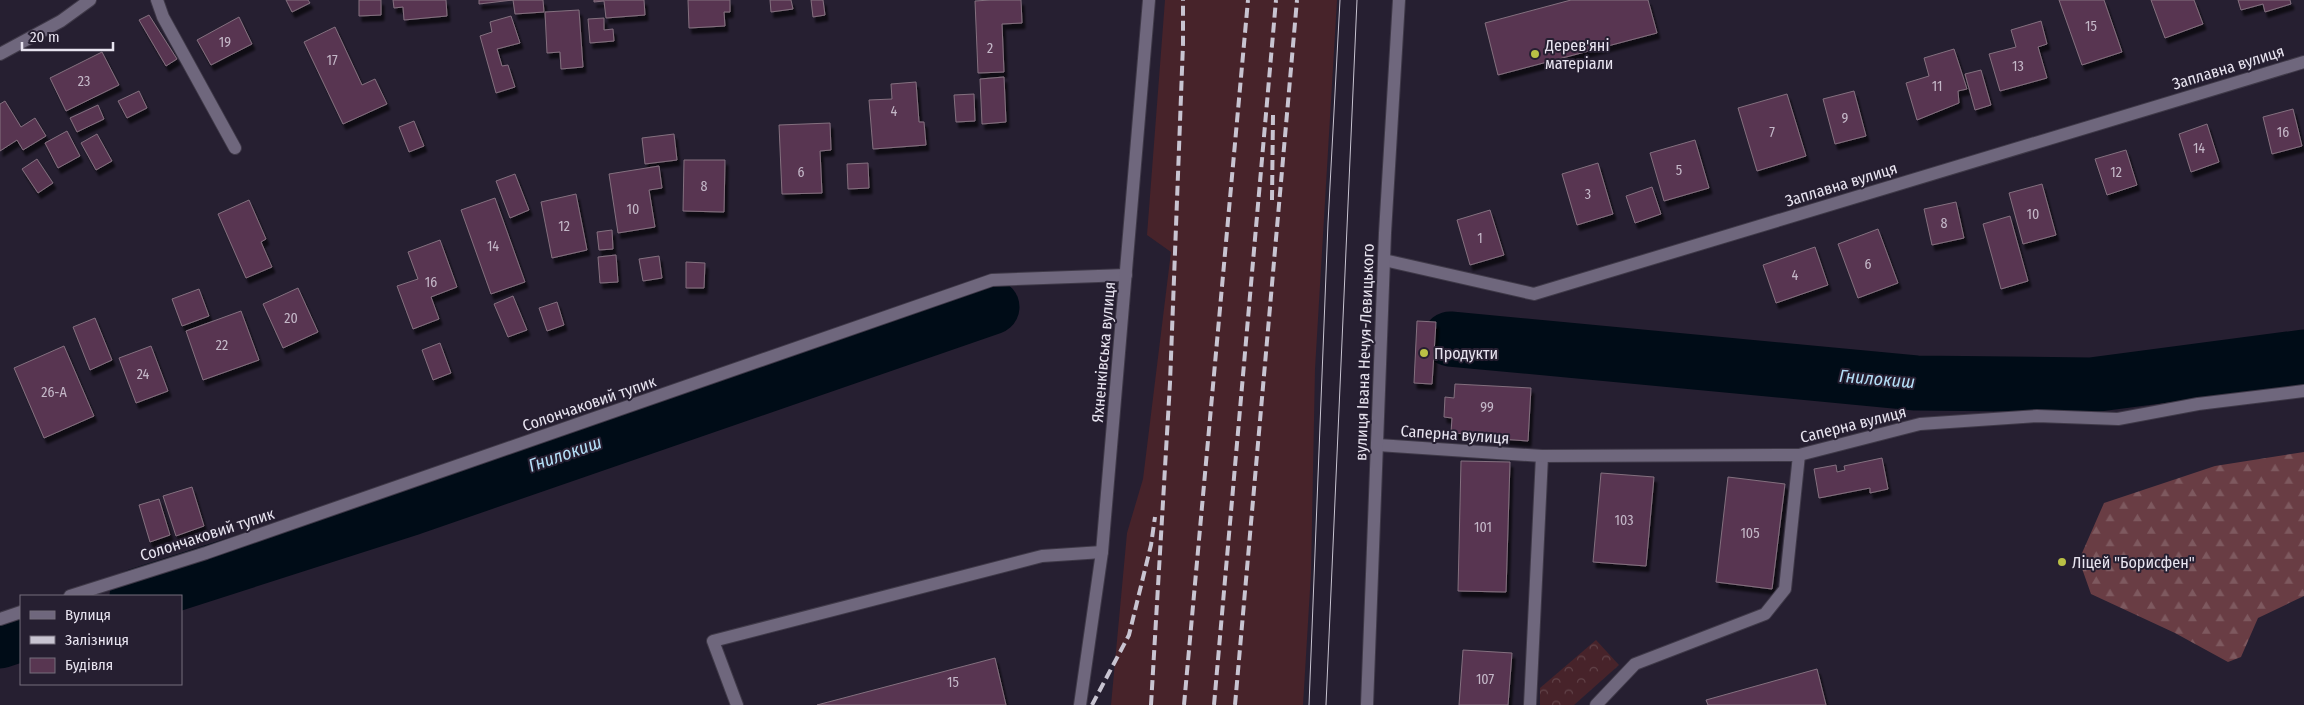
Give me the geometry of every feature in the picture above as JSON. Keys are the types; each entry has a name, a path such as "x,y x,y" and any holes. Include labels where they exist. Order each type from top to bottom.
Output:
{"street":[{"path":"0,54 61,21 89,0"},
{"path":"157,0 163,17 235,148"},
{"name":"Яхненківська вулиця","path":"1080,705 1102,552 1149,0"},
{"name":"вулиця Івана Нечуя-Левицького","path":"1367,705 1384,260 1399,0"},
{"name":"Заплавна вулиця","path":"1384,260 1534,294 2304,62"},
{"name":"Солончаковий тупик","path":"73,595 216,550 992,280 1126,275"},
{"name":"Саперна вулиця","path":"1378,445 1542,456 1799,455 1920,424 2037,416 2118,419 2198,404 2304,391"},
{"path":"1596,705 1635,664 1765,614 1770,608 1785,589 1799,455"},
{"path":"1530,705 1542,456"},
{"path":"737,705 713,641 1042,556 1102,552"},
{"path":"0,619 20,612"}],"green space":[{"path":"1165,0 1337,0 1315,369 1311,573 1303,705 1111,705 1127,533 1143,479 1171,252 1147,235"},
{"path":"2304,452 2304,596 2258,618 2241,657 2228,662 2175,633 2091,594 2079,560 2104,503 2215,466"},
{"path":"1596,640 1619,665 1574,705 1540,705 1540,688"}],"building":[{"path":"286,0 308,0 310,3 292,12"},
{"path":"359,0 381,0 381,15 359,16"},
{"path":"393,0 446,0 447,16 404,20 403,7 394,8"},
{"path":"479,0 513,0 479,4"},
{"path":"513,0 543,0 544,12 515,14"},
{"path":"594,0 644,0 645,15 606,18 604,1 594,2"},
{"path":"688,0 730,0 730,12 724,12 725,26 689,28"},
{"path":"770,0 791,0 793,9 771,12"},
{"path":"811,0 823,0 825,15 813,17"},
{"path":"1021,0 1022,23 1002,24 1004,72 978,73 975,1"},
{"name":"Дерев'янi матерiали","path":"1571,0 1648,0 1657,33 1498,75 1485,23"},
{"path":"2059,0 2104,0 2122,52 2082,65"},
{"path":"2151,0 2194,0 2203,24 2165,38"},
{"path":"2238,0 2290,0 2291,4 2265,12 2263,4 2241,10"},
{"path":"579,10 583,67 561,69 560,52 547,53 545,12"},
{"path":"149,15 177,59 166,66 139,20"},
{"path":"511,16 520,43 497,49 502,66 508,65 515,87 496,93 480,36 492,32 490,22"},
{"path":"239,17 252,44 211,65 197,40"},
{"path":"604,18 604,30 613,29 614,41 590,43 588,19"},
{"path":"2041,21 2047,44 2038,47 2047,78 2000,91 1989,54 2016,47 2011,30"},
{"path":"335,27 362,85 375,79 387,104 343,124 304,42"},
{"path":"1954,49 1967,89 1958,91 1959,103 1917,120 1906,83 1929,76 1924,58"},
{"path":"102,52 119,85 66,111 50,78"},
{"path":"1981,70 1991,105 1975,110 1965,74"},
{"path":"1004,77 1006,122 982,124 980,79"},
{"path":"916,82 919,122 924,122 926,145 873,149 869,100 892,99 891,84"},
{"path":"139,91 147,108 127,118 118,101"},
{"path":"1854,91 1866,136 1835,144 1823,99"},
{"path":"974,94 975,121 956,122 954,95"},
{"path":"1787,94 1806,156 1757,171 1738,108"},
{"path":"5,101 21,127 35,118 46,136 23,150 17,140 0,151 0,104"},
{"path":"98,105 104,119 77,132 70,118"},
{"path":"2293,109 2302,146 2272,154 2263,117"},
{"path":"414,121 424,146 409,152 399,127"},
{"path":"830,123 831,150 820,151 822,193 782,194 779,125"},
{"path":"2207,124 2219,162 2191,172 2179,134"},
{"path":"67,131 80,156 58,168 45,143"},
{"path":"97,134 112,161 96,170 81,143"},
{"path":"674,134 677,160 645,164 642,138"},
{"path":"1695,140 1709,188 1664,201 1650,153"},
{"path":"2126,150 2137,185 2107,195 2095,159"},
{"path":"37,159 53,183 38,193 22,169"},
{"path":"684,160 725,160 724,212 683,211"},
{"path":"868,163 869,188 848,189 847,164"},
{"path":"1598,163 1613,214 1577,225 1562,174"},
{"path":"659,166 662,188 649,190 655,227 618,233 609,174"},
{"path":"515,174 529,210 510,218 496,181"},
{"path":"2042,184 2056,235 2023,244 2009,193"},
{"path":"1652,187 1661,214 1635,223 1626,196"},
{"path":"576,194 587,250 552,258 541,202"},
{"path":"495,198 525,282 491,294 461,210"},
{"path":"249,200 266,239 261,242 272,267 246,278 218,214"},
{"path":"1956,202 1964,238 1932,245 1924,209"},
{"path":"1490,210 1504,255 1470,265 1457,220"},
{"path":"2010,216 2028,281 2001,289 1983,224"},
{"path":"1878,229 1898,283 1858,298 1838,244"},
{"path":"612,230 613,249 599,250 597,232"},
{"path":"440,240 457,287 431,297 439,319 413,329 397,286 418,279 408,252"},
{"path":"1815,247 1828,285 1776,303 1763,265"},
{"path":"616,255 618,282 600,283 598,257"},
{"path":"659,256 662,278 643,281 639,259"},
{"path":"686,262 705,263 704,288 686,288"},
{"path":"298,288 318,332 283,348 263,304"},
{"path":"199,289 209,316 182,326 172,299"},
{"path":"513,296 527,330 508,337 494,304"},
{"path":"557,302 564,325 547,331 539,308"},
{"path":"241,311 259,360 203,380 186,331"},
{"path":"95,318 112,360 90,370 73,327"},
{"name":"Продукти","path":"1417,321 1436,322 1432,384 1414,383"},
{"path":"440,343 451,373 433,380 422,350"},
{"path":"64,346 94,416 44,438 14,368"},
{"path":"151,346 168,391 136,403 119,358"},
{"path":"1455,384 1531,388 1528,441 1501,439 1502,436 1451,433 1452,418 1444,417 1445,397 1454,398"},
{"path":"1882,458 1888,489 1870,493 1870,488 1819,498 1814,469 1836,465 1837,472 1845,470 1844,466"},
{"path":"1461,461 1510,462 1506,592 1458,591"},
{"path":"1601,473 1654,477 1646,566 1593,562"},
{"path":"1728,477 1785,484 1772,589 1716,582"},
{"path":"192,487 204,526 176,536 163,496"},
{"path":"159,499 170,535 150,542 139,505"},
{"path":"1463,650 1512,653 1508,705 1459,705"},
{"path":"995,658 1006,705 817,705"},
{"path":"1817,669 1826,705 1708,705 1706,700"}],"waterway":[{"name":"Гнилокиш","path":"140,595 411,508 992,307"},
{"name":"Гнилокиш","path":"1450,339 1916,383 2091,385 2304,357"},
{"name":"Гнилокиш","path":"0,641 20,634"}],"tram line":[{"path":"1309,705 1328,223 1340,0"},
{"path":"1326,705 1357,0"}],"railway":[{"path":"1151,705 1170,383 1183,0"},
{"path":"1184,705 1248,0"},
{"path":"1214,705 1276,0"},
{"path":"1235,705 1297,0"},
{"path":"1272,200 1273,115"},
{"path":"1092,705 1129,635 1151,545 1155,517"}],"place":[{"name":"Дерев'янi матерiали","path":"1535,54"},
{"name":"Продукти","path":"1424,353"},
{"name":"Ліцей \"Борисфен\"","path":"2062,562"}]}
